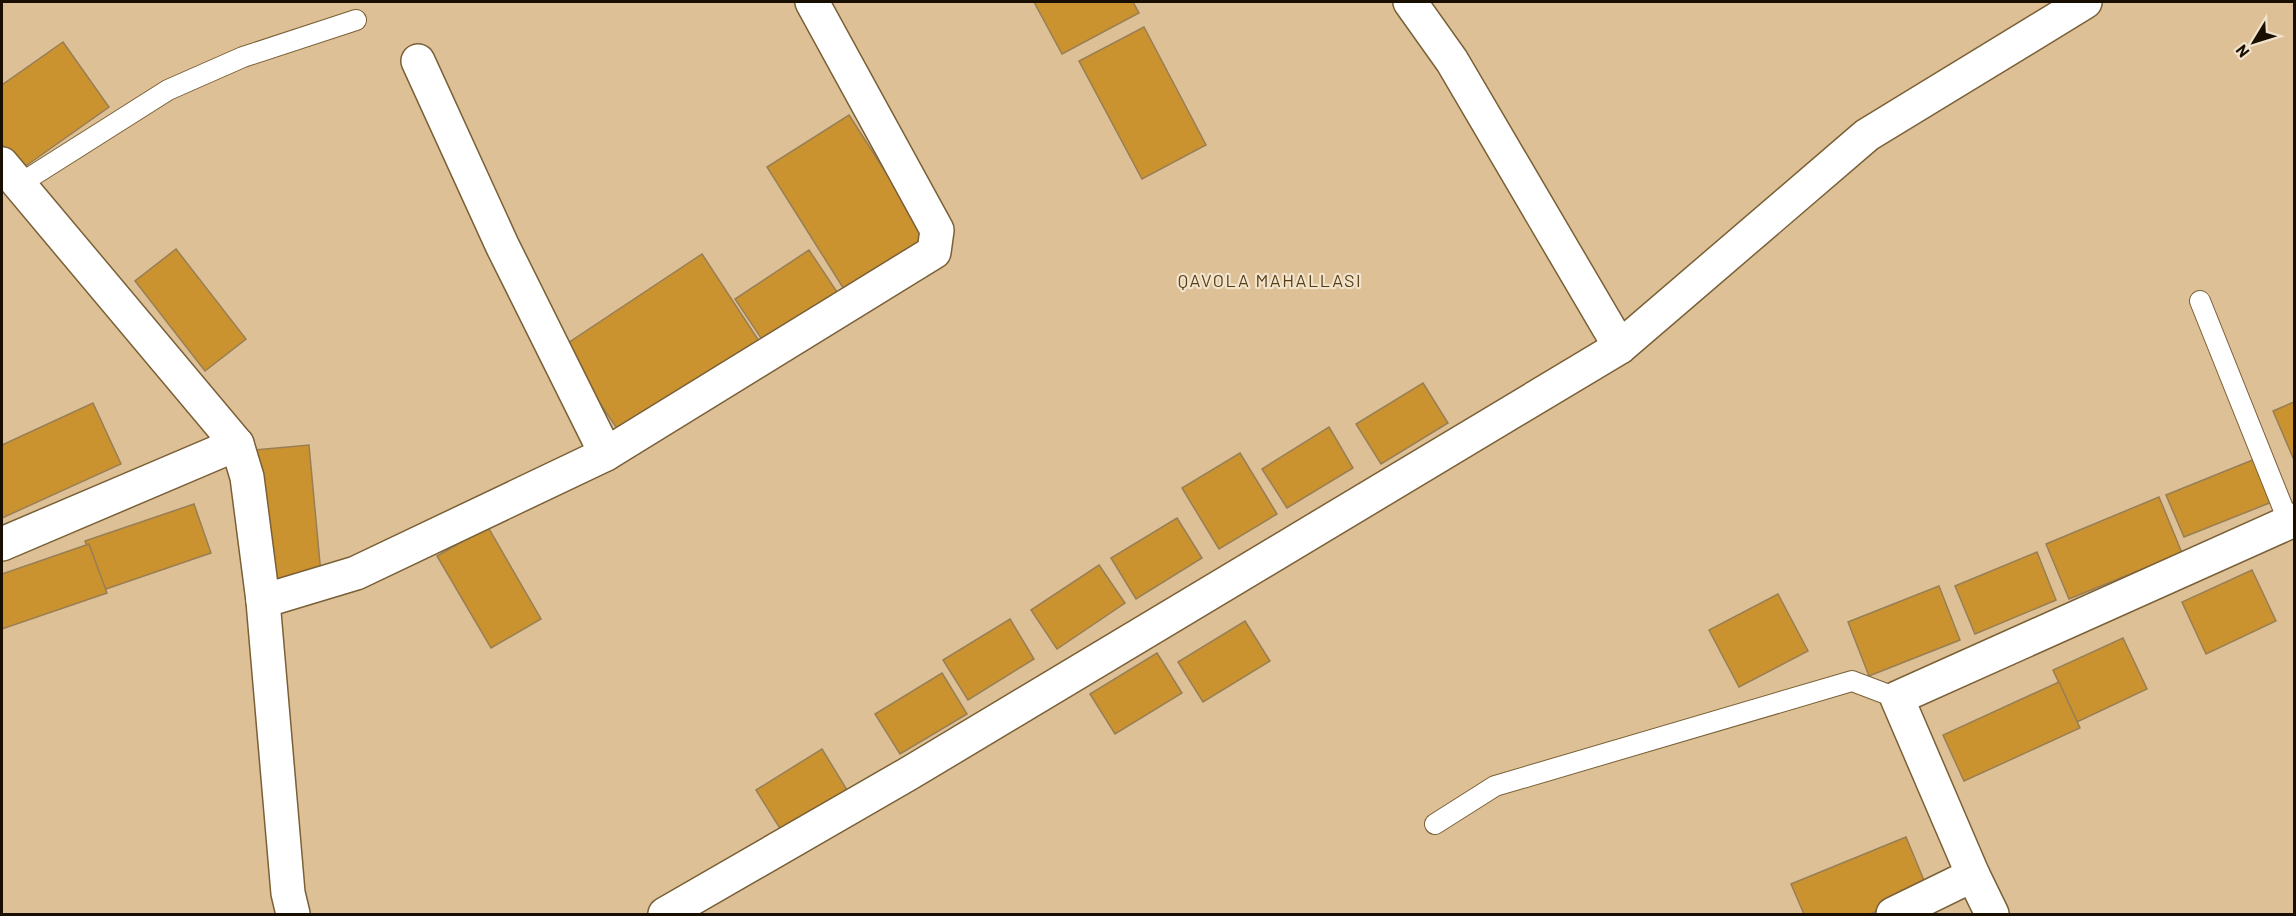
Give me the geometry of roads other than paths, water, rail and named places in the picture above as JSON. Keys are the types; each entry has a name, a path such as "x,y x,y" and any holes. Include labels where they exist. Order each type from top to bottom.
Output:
{"street":[{"path":"263,601 356,573 606,454 934,252 937,230 812,2"},
{"path":"1410,2 1452,61 1620,347"},
{"path":"665,915 918,768 1620,347 1867,135 2085,2"},
{"path":"418,61 502,245 606,454"},
{"path":"10,175 237,444 247,477 263,601 288,893 293,915"},
{"path":"2,544 237,444"},
{"path":"1992,915 1897,698 2292,521"},
{"path":"1893,915 1973,875"}],"lane":[{"path":"10,175 168,90 243,57 356,20"},
{"path":"2200,301 2292,521"},
{"path":"1435,824 1495,786 1852,681 1897,698"}],"district":[{"name":"QAVOLA MAHALLASI","path":"1270,281"}]}
